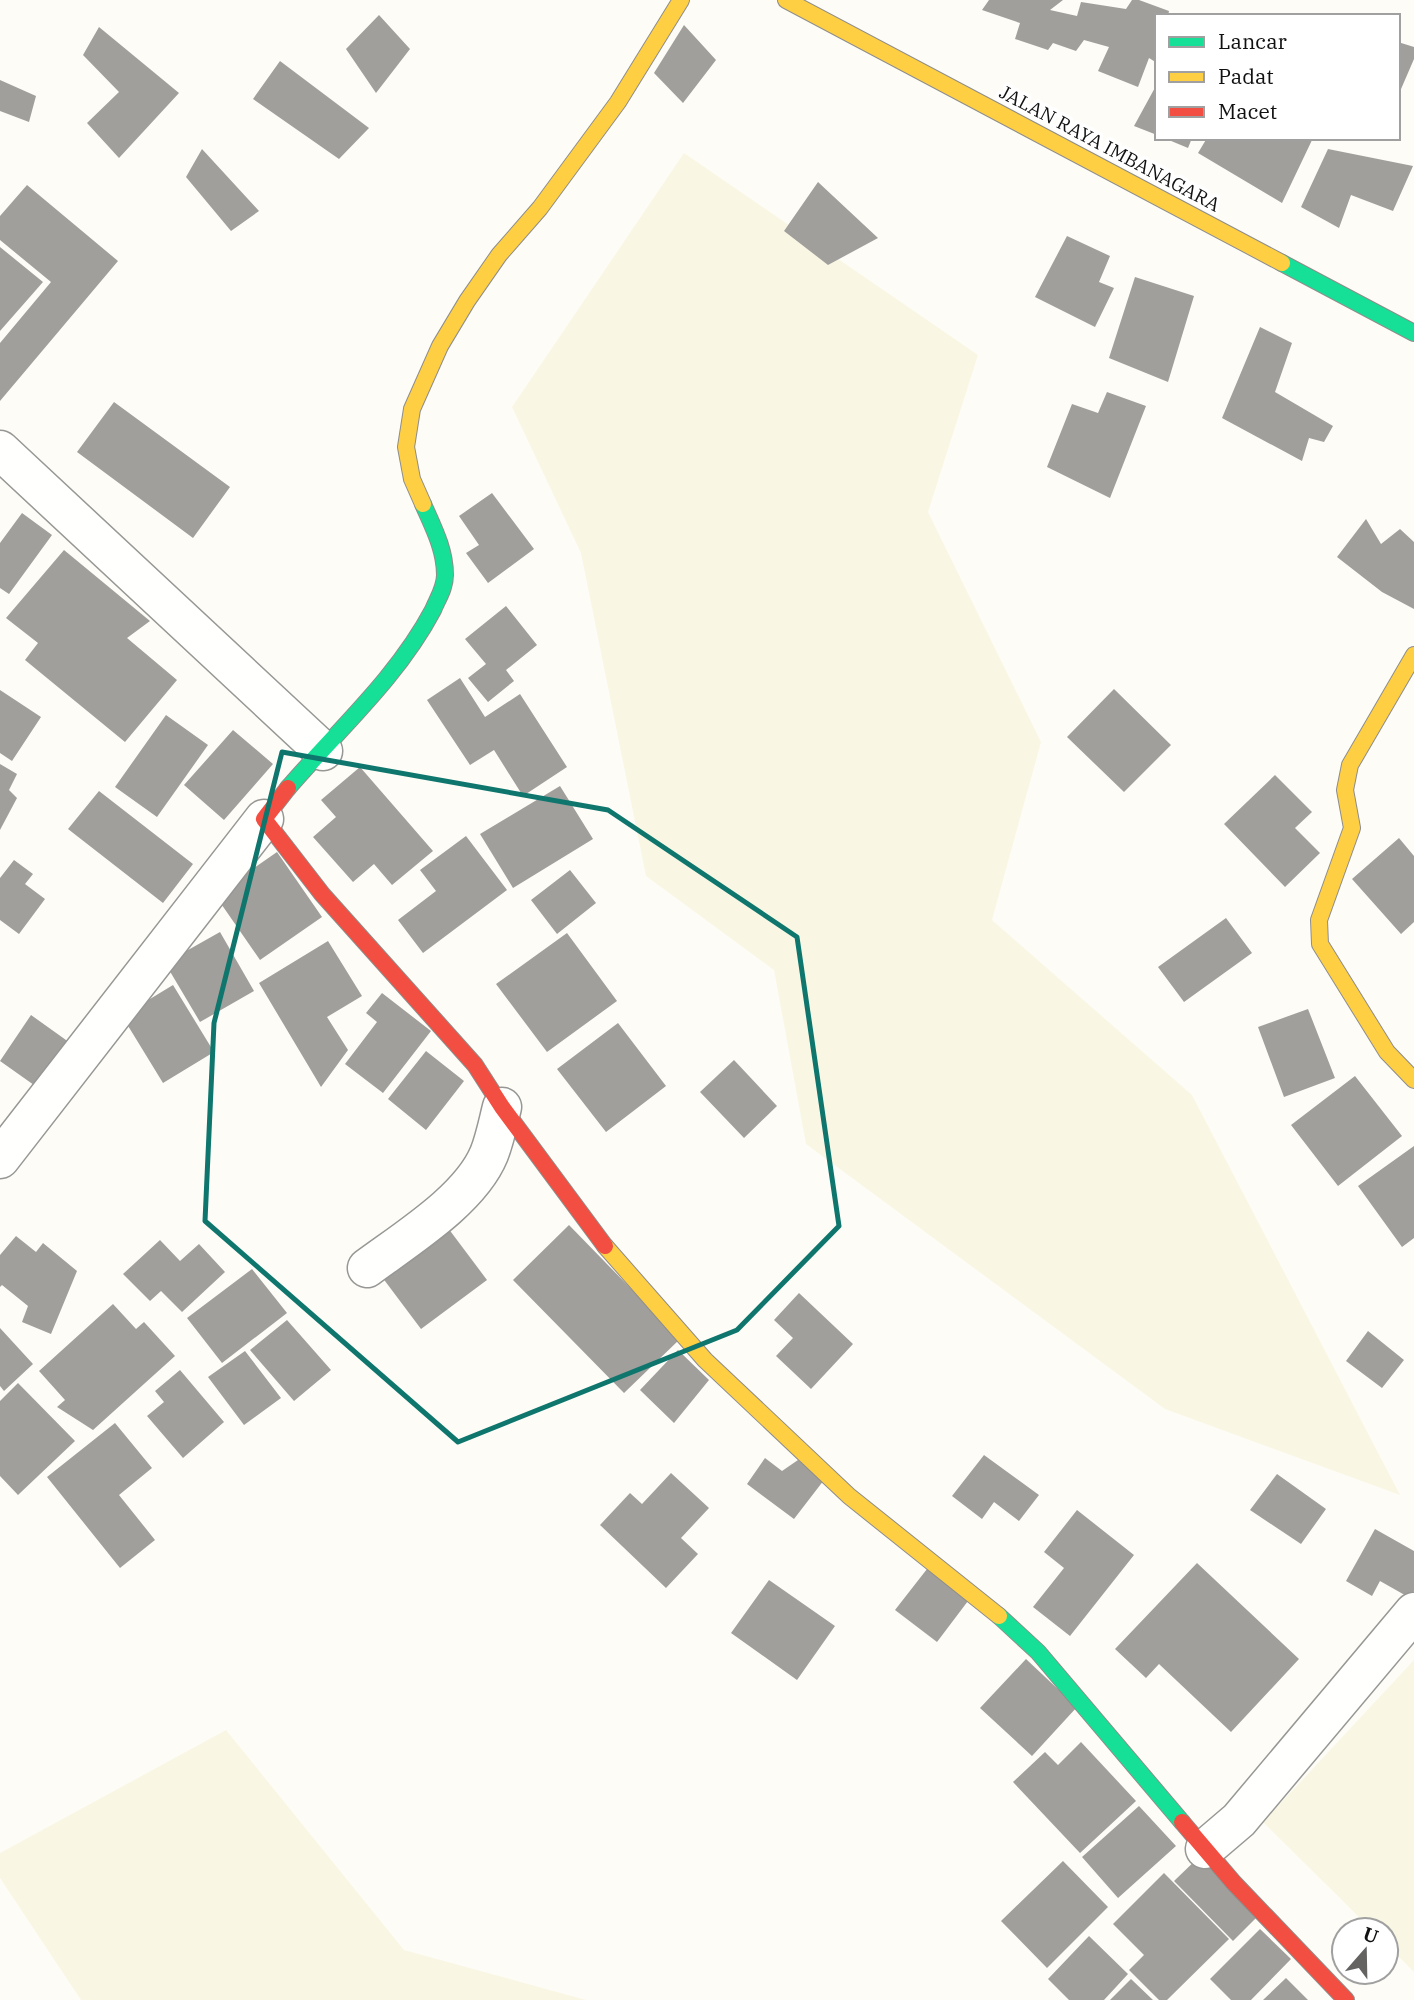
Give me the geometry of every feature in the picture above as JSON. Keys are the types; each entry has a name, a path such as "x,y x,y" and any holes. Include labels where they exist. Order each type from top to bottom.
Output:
{"main road":[{"path":"681,0 618,102 540,208 499,255 440,346 412,409 406,447 412,479 441,544 443,589 411,648 290,786 264,820 322,894 475,1065 502,1107 595,1235 705,1360 849,1496 986,1604 1038,1652 1234,1883 1346,2000"},
{"name":"JALAN RAYA IMBANAGARA","path":"786,0 1414,333"},
{"path":"1414,655 1350,765 1345,796 1351,812 1352,828 1319,920 1320,944 1344,986 1387,1052 1414,1080"}],"street":[{"path":"0,450 323,751"},
{"path":"0,1159 264,820"},
{"path":"367,1268 436,1217 469,1184 488,1156 502,1107"},
{"path":"1205,1849 1239,1820 1414,1612"}],"highlighted area":[{"path":"282,752 608,810 797,937 839,1226 737,1330 458,1442 205,1221 214,1023"}],"shaded area":[{"path":"684,153 978,355 928,512 1041,742 992,920 1192,1095 1400,1495 1165,1409 806,1144 774,970 646,876 581,553 512,407"},
{"path":"1414,1660 1414,1972 1400,1958 1400,1916 1358,1916 1263,1822"},
{"path":"226,1730 404,1950 586,2000 81,2000 0,1878 0,1853"}],"building":[{"path":"989,0 1063,0 1050,10 1077,16 1081,2 1126,9 1132,0 1139,0 1169,11 1168,14 1155,14 1155,62 1149,58 1138,87 1098,71 1109,47 1084,40 1076,51 1053,43 1048,50 1015,39 1020,23 982,10"},
{"path":"379,15 410,49 376,93 346,49"},
{"path":"684,25 716,60 683,103 654,73"},
{"path":"99,27 179,93 119,158 87,123 119,92 83,55"},
{"path":"1400,43 1414,47 1414,59 1400,91"},
{"path":"280,61 369,128 339,159 253,99"},
{"path":"0,80 36,96 29,122 0,111"},
{"path":"1155,88 1155,134 1134,126"},
{"path":"1169,140 1191,140 1188,148"},
{"path":"1206,140 1312,140 1282,203 1198,153"},
{"path":"202,149 259,211 231,231 186,177"},
{"path":"1328,149 1413,166 1393,211 1351,195 1339,228 1301,207"},
{"path":"818,182 878,238 828,265 784,231"},
{"path":"27,185 118,261 0,401 0,343 51,282 0,240 0,216"},
{"path":"1067,236 1110,256 1099,282 1114,288 1095,327 1035,297"},
{"path":"0,247 43,282 0,331"},
{"path":"1135,277 1194,296 1168,382 1109,358"},
{"path":"1260,327 1292,343 1275,392 1333,426 1324,442 1309,438 1302,461 1222,418"},
{"path":"1107,392 1146,406 1110,498 1047,467 1072,404 1098,413"},
{"path":"114,402 230,487 193,538 77,452"},
{"path":"492,493 534,549 488,583 466,553 479,545 459,516"},
{"path":"22,513 52,535 9,594 0,588 0,543"},
{"path":"1366,519 1381,544 1400,529 1414,542 1414,609 1382,592 1337,557"},
{"path":"64,550 150,621 127,638 177,680 125,742 25,660 38,643 6,618"},
{"path":"506,606 537,645 506,670 514,681 488,702 468,678 486,664 465,639"},
{"path":"460,678 485,717 520,694 567,767 523,796 494,750 470,765 427,700"},
{"path":"1114,689 1171,745 1124,792 1067,737"},
{"path":"0,690 41,717 12,761 0,753"},
{"path":"166,715 208,745 157,817 115,787"},
{"path":"233,730 273,764 224,820 184,785"},
{"path":"0,764 17,774 9,790 17,798 0,830"},
{"path":"360,767 433,851 392,885 374,864 353,882 313,837 336,817 321,800"},
{"path":"1275,775 1312,812 1295,828 1320,853 1285,887 1224,824"},
{"path":"560,786 593,839 513,888 480,834"},
{"path":"99,791 193,864 163,903 68,829"},
{"path":"466,836 507,890 423,953 398,920 436,891 420,870"},
{"path":"1399,838 1414,856 1414,922 1401,934 1352,879"},
{"path":"277,852 322,917 260,960 215,895"},
{"path":"14,860 33,874 25,884 45,899 19,934 0,920 0,878"},
{"path":"570,870 596,903 557,934 531,900"},
{"path":"1226,918 1252,953 1184,1002 1158,967"},
{"path":"220,932 254,991 200,1022 165,963"},
{"path":"567,933 617,1001 547,1052 496,984"},
{"path":"328,941 362,996 327,1017 348,1050 321,1087 259,983"},
{"path":"173,985 214,1052 163,1083 122,1016"},
{"path":"382,993 431,1031 383,1093 345,1064 377,1022 366,1013"},
{"path":"1308,1009 1335,1078 1284,1097 1258,1027"},
{"path":"31,1015 73,1045 41,1090 0,1061"},
{"path":"618,1023 666,1086 606,1132 557,1069"},
{"path":"426,1051 464,1081 426,1130 388,1099"},
{"path":"734,1060 777,1106 744,1138 700,1092"},
{"path":"1355,1076 1402,1136 1338,1186 1291,1125"},
{"path":"1414,1146 1414,1238 1402,1247 1358,1186"},
{"path":"569,1225 680,1339 624,1393 513,1280"},
{"path":"448,1228 487,1280 421,1329 382,1277"},
{"path":"16,1236 36,1252 43,1243 77,1271 51,1334 22,1322 28,1306 2,1285 0,1287 0,1255"},
{"path":"160,1240 180,1261 199,1244 225,1272 182,1312 161,1291 150,1301 123,1274"},
{"path":"252,1269 287,1313 222,1363 187,1318"},
{"path":"799,1293 853,1344 811,1389 776,1356 793,1338 774,1320"},
{"path":"113,1304 136,1329 144,1322 175,1356 93,1430 57,1407 65,1400 39,1371"},
{"path":"287,1320 331,1370 294,1401 250,1350"},
{"path":"0,1328 33,1364 4,1391 0,1386"},
{"path":"1368,1331 1404,1360 1382,1388 1346,1361"},
{"path":"678,1350 709,1380 674,1423 640,1390"},
{"path":"245,1351 281,1398 244,1425 208,1377"},
{"path":"180,1370 224,1422 183,1458 147,1416 164,1402 155,1391"},
{"path":"18,1383 75,1441 18,1495 0,1476 0,1401"},
{"path":"115,1423 152,1468 119,1495 155,1540 120,1568 47,1477"},
{"path":"984,1455 1039,1495 1019,1521 994,1502 982,1519 952,1496"},
{"path":"765,1458 782,1471 798,1460 824,1480 794,1519 747,1484"},
{"path":"671,1473 709,1508 681,1538 698,1554 666,1588 600,1525 630,1493 642,1504"},
{"path":"1277,1474 1326,1509 1301,1544 1250,1510"},
{"path":"1077,1510 1134,1555 1070,1636 1033,1607 1064,1568 1044,1552"},
{"path":"1375,1529 1414,1551 1414,1591 1410,1598 1380,1581 1372,1596 1346,1581"},
{"path":"1197,1563 1299,1659 1231,1732 1159,1664 1146,1678 1115,1649"},
{"path":"927,1569 968,1601 937,1642 895,1610"},
{"path":"769,1580 835,1626 797,1680 731,1633"},
{"path":"1026,1659 1077,1707 1032,1756 980,1708"},
{"path":"1081,1742 1136,1801 1080,1853 1013,1782 1045,1752 1058,1765"},
{"path":"1139,1806 1176,1846 1118,1898 1082,1857"},
{"path":"1200,1856 1258,1916 1233,1941 1174,1881"},
{"path":"1063,1861 1108,1907 1047,1968 1001,1921"},
{"path":"1164,1873 1229,1939 1167,2000 1159,2000 1129,1970 1144,1955 1113,1924"},
{"path":"1260,1929 1291,1959 1251,2000 1231,2000 1210,1979"},
{"path":"1089,1936 1128,1974 1104,2000 1069,2000 1048,1979"},
{"path":"1286,1978 1308,2000 1263,2000"},
{"path":"1131,1979 1153,2000 1110,2000"}],"traffic: fast":[{"path":"1282,263 1414,333"},
{"path":"288,788 384,681 433,610 445,575 438,538 423,504"},
{"path":"999,1616 1038,1652 1182,1822"}],"traffic: slow":[{"path":"423,504 412,479 406,447 412,409 440,346 499,255 540,208 618,102 681,0"},
{"path":"786,0 1282,263"},
{"path":"1414,655 1350,765 1345,790 1352,828 1319,920 1320,944 1387,1052 1414,1080"},
{"path":"605,1246 705,1360 849,1496 999,1616"}],"traffic: jam":[{"path":"288,788 264,819 322,894 475,1065 502,1107 605,1246"},
{"path":"1182,1822 1234,1883 1346,2000"}]}
